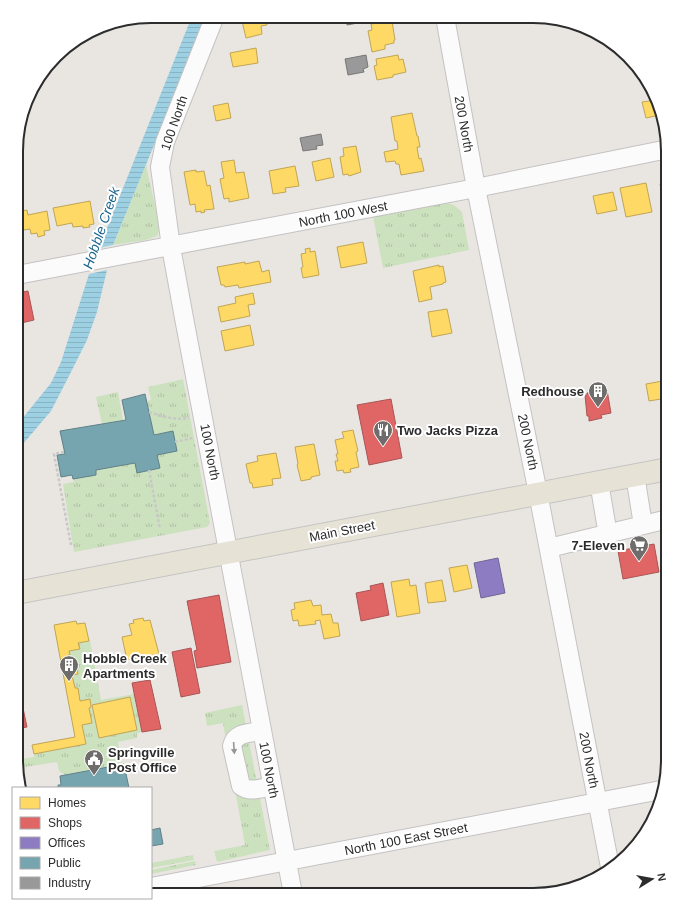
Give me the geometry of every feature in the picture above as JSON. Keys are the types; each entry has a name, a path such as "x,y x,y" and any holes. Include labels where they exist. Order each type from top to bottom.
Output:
{"main road":[{"name":"Main Street","path":"23,592 635,475 661,473"}],"street":[{"name":"100 North","path":"212,23 165,142 160,167 171,247 292,888"},
{"name":"200 North","path":"446,23 476,188 549,548 609,862"},
{"name":"North 100 West","path":"23,274 476,188 661,150"},
{"path":"635,475 643,525"},
{"path":"599,482 608,535"},
{"path":"549,548 608,535 661,521"},
{"path":"262,731 238,735 232,746 241,786 246,790 272,786"},
{"name":"North 100 East Street","path":"152,887 657,791"}],"path":[{"path":"149,412 165,418 189,418"},
{"path":"175,442 193,438"},
{"path":"64,452 54,454 71,546"},
{"path":"149,470 160,529"}],"green space":[{"path":"146,165 160,228 157,236 146,240 113,245"},
{"path":"444,202 454,205 462,212 469,250 383,268 373,216"},
{"path":"183,379 210,523 207,527 74,552 63,484 74,482 73,479 96,475 96,470 135,463 137,472 160,468 157,455 177,450 173,431 154,435 147,401 151,400 148,387"},
{"path":"118,392 123,420 102,424 96,397"},
{"path":"90,640 101,700 134,694 142,732 137,733 137,738 118,742 122,764 65,775 59,771 57,762 23,767 23,759 34,757 34,754 86,744 82,725 92,723 89,708 91,707 89,699 80,701 78,688 75,688 72,675 78,674 77,667 71,668 68,655 70,655 69,651 79,649 78,643"},
{"path":"242,705 270,850 217,862 214,851 245,845 223,723 207,726 205,713"},
{"path":"193,855 194,860 152,868 152,863"},
{"path":"195,861 196,865 152,874 152,870"}],"water":[{"path":"189,23 204,23 113,245 99,248"},
{"path":"107,270 97,312 87,340 51,411 23,444 23,418 51,383 61,362 89,274"}],"building: Homes":[{"path":"242,23 267,23 267,25 261,26 262,34 246,38"},
{"path":"392,23 395,40 394,43 385,45 385,49 372,52 368,31 372,30 371,24"},
{"path":"256,48 258,63 233,67 230,53"},
{"path":"398,55 399,60 403,59 406,72 393,75 393,77 377,80 374,66 377,65 376,59"},
{"path":"651,101 656,116 646,118 642,102"},
{"path":"228,103 231,118 216,121 213,106"},
{"path":"412,113 420,147 417,147 419,159 421,158 424,171 401,175 399,164 396,164 395,161 386,162 384,152 398,149 397,141 395,141 391,117"},
{"path":"356,146 361,172 349,176 348,174 343,175 340,157 344,156 343,148"},
{"path":"330,158 334,177 316,181 312,162"},
{"path":"234,160 236,173 244,172 249,198 229,202 229,198 224,199 220,179 224,178 221,162"},
{"path":"295,166 299,186 285,188 286,192 273,194 269,171"},
{"path":"196,170 196,172 204,171 207,186 210,185 214,209 204,210 205,212 201,213 201,211 196,212 195,204 190,205 184,172"},
{"path":"646,183 652,212 626,217 620,188"},
{"path":"613,192 617,210 597,214 593,196"},
{"path":"90,201 94,224 89,225 90,227 83,228 83,226 73,227 72,223 57,226 53,208"},
{"path":"27,210 28,215 47,211 50,230 44,231 45,235 38,237 37,233 31,234 30,229 23,230 23,211"},
{"path":"363,242 367,263 341,268 337,247"},
{"path":"310,248 310,252 315,251 319,275 303,278 301,254 306,253 305,249"},
{"path":"259,261 262,272 269,270 271,282 239,288 238,285 225,287 224,285 221,285 217,267"},
{"path":"439,265 439,267 443,266 446,282 430,287 432,299 419,302 413,271"},
{"path":"253,293 255,304 248,305 250,316 221,322 218,307 236,303 235,297"},
{"path":"447,309 452,333 432,337 428,312"},
{"path":"250,325 254,345 225,351 221,331"},
{"path":"661,381 661,399 649,401 646,384"},
{"path":"353,430 358,451 356,452 359,467 350,469 351,472 344,473 343,470 337,471 335,461 338,461 336,454 338,454 335,440 344,438 342,432"},
{"path":"314,444 320,475 301,481 295,447"},
{"path":"276,453 281,478 272,479 273,485 253,488 252,483 250,483 246,464 258,461 257,456"},
{"path":"467,565 472,588 454,592 449,568"},
{"path":"409,579 410,586 416,585 420,613 397,617 391,582"},
{"path":"442,580 446,601 428,603 425,583"},
{"path":"311,600 313,606 321,605 322,615 331,614 333,623 338,623 340,636 324,639 320,620 315,621 316,624 299,626 298,620 293,621 291,610 295,609 294,603"},
{"path":"143,618 144,621 150,620 159,654 127,660 122,637 132,635 129,624 134,623 133,620"},
{"name":"Hobble Creek Apartments","path":"76,621 77,624 85,623 89,641 78,643 80,649 69,651 70,655 68,655 71,668 77,666 78,674 72,675 75,688 78,688 80,701 90,699 91,707 89,708 92,723 82,725 86,744 34,754 32,745 75,737 54,625"},
{"path":"130,697 137,730 99,738 92,705"}],"building: Shops":[{"path":"28,291 34,320 23,323 23,292"},
{"name":"Redhouse","path":"607,390 611,413 601,415 602,418 589,421 589,416 587,416 585,395 587,395 587,393"},
{"path":"391,399 402,458 369,465 357,405"},
{"name":"7-Eleven","path":"654,544 659,572 623,579 618,551"},
{"path":"383,583 389,615 361,621 356,593 371,590 370,586"},
{"path":"219,595 231,662 197,668 194,651 197,650 187,601"},
{"path":"191,648 200,693 181,697 172,652"},
{"path":"150,680 161,729 142,732 132,683"},
{"path":"23,708 27,727 23,728"}],"building: Offices":[{"path":"498,558 505,593 481,598 474,563"}],"building: Public":[{"path":"145,394 154,435 173,431 177,451 157,455 160,468 137,473 135,463 96,470 96,475 73,479 72,475 61,477 57,455 65,454 60,431 126,420 122,400"},
{"name":"Springville Post Office","path":"124,764 129,787 58,787 58,785 61,785 60,776"},
{"path":"160,828 163,844 152,846 152,830"}],"building: Industry":[{"path":"347,23 358,23 347,25"},
{"path":"366,55 368,67 363,69 364,72 348,75 345,59"},
{"path":"321,134 323,145 316,146 317,149 303,151 300,138"}],"place":[{"name":"Redhouse","path":"598,408"},
{"name":"Two Jacks Pizza","path":"383,447"},
{"name":"7-Eleven","path":"639,562"},
{"name":"Hobble Creek Apartments","path":"69,682"},
{"name":"Springville Post Office","path":"94,776"}],"water label":[{"name":"Hobble Creek","path":"101,228"}]}
